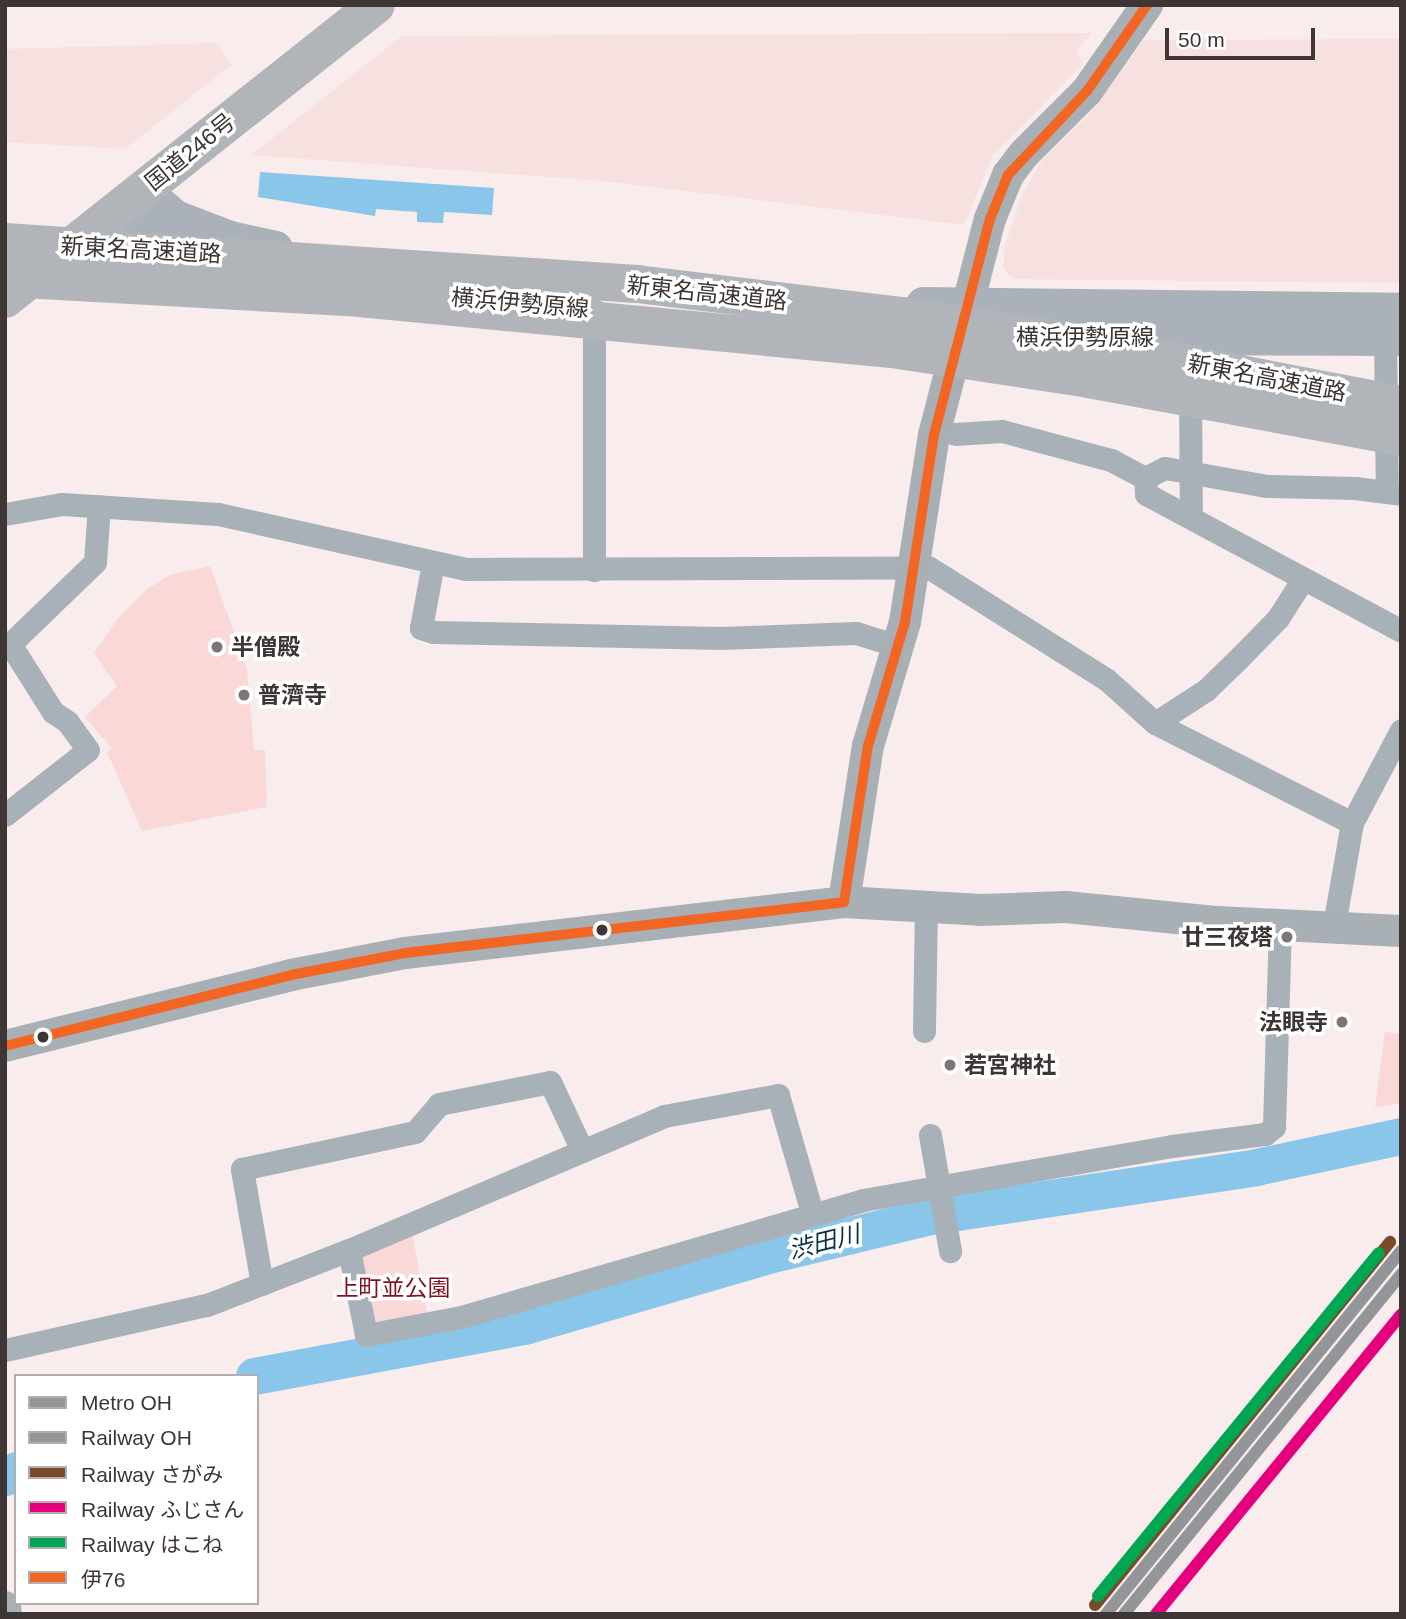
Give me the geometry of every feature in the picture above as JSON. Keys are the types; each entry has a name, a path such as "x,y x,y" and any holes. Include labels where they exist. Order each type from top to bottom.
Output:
{"highway":[{"name":"国道246号","path":"5,299 376,5"},
{"name":"新東名高速道路","path":"5,242 637,284 1047,338 1401,405"},
{"name":"新東名高速道路","path":"5,278 359,298 892,349 1078,377 1401,437"}],"main road":[{"name":"横浜伊勢原線","path":"130,201 230,238 356,265 963,322 1190,337 1395,328"},
{"name":"横浜伊勢原線","path":"130,201 148,239 220,264 355,290 594,310 963,322 1395,328"}],"street":[{"path":"844,902 864,765 898,646 926,474 990,219 1008,175 1045,129 1087,91 1144,11"},
{"path":"594,310 594,570"},
{"path":"1145,478 1157,469 1266,486 1394,493 1395,328"},
{"path":"1190,337 1191,517"},
{"path":"955,433 1015,434 1111,460 1145,478"},
{"path":"1145,478 1146,494 1401,631"},
{"path":"5,514 39,505 218,514 466,569 594,570 913,565 945,575 1106,679 1155,723 1352,823"},
{"path":"5,815 88,750 68,722 53,712 8,647 95,562 99,506"},
{"path":"433,563 421,628 433,632 707,638 856,633 898,646"},
{"path":"1155,723 1206,690 1239,658 1278,618 1303,579"},
{"path":"1334,925 1352,823 1401,730"},
{"path":"5,1046 291,975 405,953 844,902 926,907 1066,907 1401,931"},
{"path":"924,1031 926,907"},
{"path":"349,1250 366,1335 514,1303 812,1213 1265,1134 1274,1127 1280,924"},
{"path":"262,1284 242,1169 415,1132 439,1104 550,1082 582,1150"},
{"path":"5,1350 206,1305 349,1250 664,1116 778,1095 812,1213"},
{"path":"930,1135 950,1251"},
{"path":"5,1607 6,1614"}],"shaded area":[{"path":"1092,33 1077,50 1083,64 993,155 964,225 603,181 251,155 402,36"},
{"path":"1401,39 1401,283 1013,279 1003,268 1005,246 1022,195 1043,159 1087,117 1144,40"},
{"path":"215,43 232,64 125,149 5,142 5,49"}],"green space":[{"path":"210,566 247,668 254,750 265,750 267,807 142,831 107,752 112,749 85,717 117,686 94,653 119,617 146,590 170,575"},
{"path":"1385,1032 1401,1034 1401,1103 1375,1107"},
{"name":"上町並公園","path":"412,1233 428,1318 370,1323 359,1255"}],"water":[{"path":"260,172 494,188 492,215 444,212 443,223 417,222 417,212 376,209 375,216 258,197"}],"waterway":[{"name":"渋田川","path":"259,1375 524,1326 768,1255 930,1216 1256,1167 1401,1136"},
{"name":"渋田川","path":"5,1477 14,1471"}],"metro line":[{"name":"OH","path":"1106,1614 1401,1251"}],"rail line":[{"name":"さがみ","path":"1095,1605 1390,1242"},
{"name":"はこね","path":"1098,1596 1379,1253"},
{"name":"OH","path":"1124,1614 1401,1274"},
{"name":"ふじさん","path":"1156,1614 1401,1315"}],"transit line":[{"name":"伊76","path":"844,902 868,746 905,622 934,435 990,219 1008,175 1087,91 1147,5"},
{"name":"伊76","path":"5,1046 291,975 405,953 844,902"}],"place":[{"name":"半僧殿","path":"217,647"},
{"name":"普濟寺","path":"244,695"},
{"name":"廿三夜塔","path":"1287,937"},
{"name":"法眼寺","path":"1342,1022"},
{"name":"若宮神社","path":"950,1065"}]}
